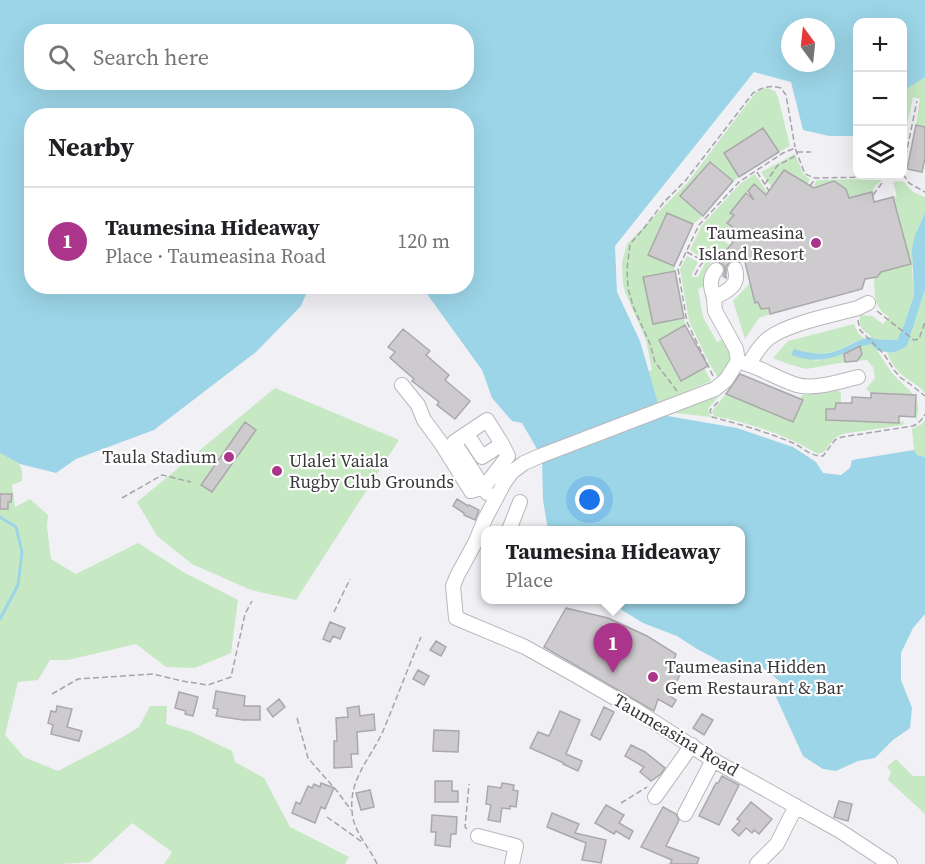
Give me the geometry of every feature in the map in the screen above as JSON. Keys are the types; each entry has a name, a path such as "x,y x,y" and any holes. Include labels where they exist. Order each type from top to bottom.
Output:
{"street":[{"path":"714,298 731,289 736,283 735,269"},
{"path":"716,270 711,278 716,311 744,362 800,386 827,384 858,377"},
{"path":"484,526 485,519 504,483 512,472 524,463 715,389 778,332 863,306"},
{"path":"402,385 418,405 424,420 471,491 484,487 508,456 487,420 454,442 484,487 490,497 496,500"},
{"path":"467,434 482,457 502,444"},
{"path":"511,526 520,502"},
{"name":"Taumeasina Road","path":"481,542 457,576 453,586 456,618 535,653 615,698 713,760 840,831 890,864"},
{"path":"655,798 692,745"},
{"path":"685,814 713,760"},
{"path":"757,864 777,844 796,806"},
{"path":"478,836 516,846 512,864"}],"path":[{"path":"684,400 655,362 650,344 633,306 628,288 627,269 630,244 664,202 686,180 753,93 763,87 781,88 786,95 795,148 805,174 815,178 853,177"},
{"path":"907,153 917,101"},
{"path":"795,148 783,153 739,182 699,225 678,269 687,322 721,396 710,410 712,417 741,425 823,456 835,440 842,437 913,426 918,424 925,414"},
{"path":"765,184 777,166 797,154 811,152"},
{"path":"756,171 769,191"},
{"path":"810,186 815,178"},
{"path":"907,180 925,192"},
{"path":"873,195 882,183"},
{"path":"686,252 703,261"},
{"path":"695,275 703,261 715,253 727,252"},
{"path":"925,322 920,339 914,340 863,306 857,317 860,330 880,350 894,370 925,396"},
{"path":"122,498 162,475 191,482"},
{"path":"334,612 350,579"},
{"path":"52,694 78,680 153,674 208,685 231,677 245,615 252,601"},
{"path":"377,864 355,824 352,811 353,793 356,778 382,733 421,637"},
{"path":"297,718 308,758 352,811"},
{"path":"469,784 465,827 470,833 478,836"},
{"path":"327,817 363,842"}],"green space":[{"path":"925,77 925,127 916,125 920,99 913,97 907,125 907,90"},
{"path":"767,88 775,91 778,97 790,146 779,152 763,128 724,153 739,177 733,181 709,162 680,196 703,216 693,224 667,213 649,255 674,266 675,271 644,277 653,324 684,318 685,325 659,340 681,380 704,368 711,381 658,403 648,371 652,370 646,340 623,284 622,262 627,244 688,182 756,92"},
{"path":"795,154 804,175 810,179 807,184 772,188 761,172"},
{"path":"755,174 768,193 766,195 754,184 730,213 734,215 727,223 734,228 723,240 732,247 714,251 702,258 690,250 702,225 741,183"},
{"path":"817,180 882,180 872,192 849,198 846,189 834,182 813,187"},
{"path":"893,182 904,182 913,192 925,197 925,213 915,235 912,271 914,295 897,340 874,339 861,328 860,315 872,316 883,324 889,317 877,305 874,278 881,272 911,264 893,197 897,196"},
{"path":"720,254 725,254 708,267 707,285 698,289 703,317 717,342 723,339 732,364 719,379 689,321 680,269 687,256 698,262 692,277 698,277 705,263"},
{"path":"750,283 755,303 758,302 761,309 769,308 770,314 759,318 745,339 733,301"},
{"path":"925,290 925,393 899,372 887,353 907,346"},
{"path":"854,324 858,333 865,339 830,352 808,353 816,361 844,354 845,362 806,369 773,358 788,341"},
{"path":"871,344 894,375 913,395 871,393 866,389 875,378 873,367 867,360 857,361 862,354 860,346"},
{"name":"Ulalei Vaiala Rugby Club Grounds","path":"275,388 399,440 296,600 251,590 192,564 157,536 137,502"},
{"path":"837,390 841,393 841,403 836,403 835,409 826,409 826,420 899,423 904,421 903,425 842,434 834,439 824,452 818,454 768,430 714,416 712,411 726,394 793,421 803,400 800,399 802,395"},
{"path":"718,394 708,409 711,417 665,412"},
{"path":"916,399 918,412 916,421"},
{"path":"925,420 925,457 917,455 914,450 912,429"},
{"path":"0,453 17,462 22,469 22,481 12,485 15,507 30,499 48,515 47,527 51,559 76,574 138,543 185,573 238,600 231,653 195,668 166,667 136,644 68,660 50,660 38,680 18,682 5,735 24,757 58,771 139,727 150,706 167,706 166,724 192,732 232,751 235,762 264,778 290,827 349,857 345,864 164,864 172,852 132,823 90,862 0,864"},
{"path":"896,759 913,776 925,776 925,814 888,780 891,772 887,767"}],"water":[{"path":"0,0 925,0 925,77 907,91 907,18 853,18 853,136 829,136 803,130 791,82 754,72 615,246 617,292 640,341 658,403 537,449 522,423 512,421 492,398 482,370 427,294 474,294 474,108 24,108 24,294 306,294 301,306 256,352 154,430 76,459 56,473 20,464 0,453"},
{"path":"925,213 925,290 907,346 891,353 878,351 871,344 817,360 791,355 794,349 804,352 831,353 872,337 897,340 914,295 912,249 915,235"},
{"path":"662,415 737,428 793,447 816,462 823,473 841,475 850,468 852,460 914,450 917,455 925,457 925,614 913,628 901,653 901,680 912,708 910,728 893,740 875,758 858,761 836,771 823,769 803,756 776,697 783,684 762,667 735,669 677,636 643,623 612,604 745,604 745,526 547,526 543,500 542,460"}],"building":[{"path":"916,125 925,127 925,158 922,172 907,169"},
{"path":"763,128 779,152 739,177 724,153"},
{"path":"710,162 733,181 703,216 680,196"},
{"name":"Taumeasina Island Resort","path":"784,170 814,188 834,181 846,189 849,198 872,192 874,202 893,197 911,264 881,272 877,277 865,279 862,289 770,314 769,308 761,309 758,302 755,303 744,258 741,262 734,260 729,263 726,267 726,278 723,276 724,266 718,261 733,242 727,237 734,228 727,223 734,215 730,213 746,193 754,200 748,191 754,184 766,195"},
{"path":"667,213 693,224 674,266 648,255"},
{"path":"675,271 684,318 653,324 643,277"},
{"path":"685,325 708,366 681,381 659,340"},
{"path":"403,329 430,351 426,355 449,375 445,380 470,401 455,419 437,405 439,402 412,381 414,379 390,358 395,352 388,347"},
{"path":"860,346 862,354 857,361 845,362 844,354"},
{"path":"740,374 803,400 793,422 726,394"},
{"path":"871,393 916,395 915,417 899,416 899,423 826,420 826,409 835,409 836,403 852,403 852,397 871,398"},
{"name":"Taula Stadium","path":"245,422 256,430 212,492 201,485"},
{"path":"0,494 12,494 11,502 8,502 8,509 0,509"},
{"path":"457,499 479,510 475,520 453,506"},
{"path":"566,608 608,618 647,636 676,654 672,666 682,670 670,696 676,700 672,707 658,699 654,711 544,647"},
{"path":"330,622 345,628 340,639 333,636 330,642 323,639"},
{"path":"436,641 446,647 441,656 430,650"},
{"path":"418,670 429,676 424,685 413,679"},
{"path":"216,691 245,696 244,706 260,706 260,720 216,716 218,709 213,708"},
{"path":"179,692 198,697 193,716 175,708"},
{"path":"279,699 285,707 273,717 267,709"},
{"path":"57,706 72,709 67,727 82,731 79,741 51,734 53,725 48,723 51,711 56,712"},
{"path":"359,706 360,716 374,714 375,730 357,732 358,754 351,754 352,767 334,768 334,741 337,741 336,718 348,717 347,708"},
{"path":"604,707 614,712 600,740 591,735"},
{"path":"560,711 580,720 566,754 582,761 578,771 530,748 538,732 549,736"},
{"path":"702,714 713,720 704,735 693,728"},
{"path":"434,730 459,731 458,752 433,751"},
{"path":"631,745 645,752 665,768 661,774 651,781 640,772 644,767 625,756"},
{"path":"722,776 739,785 719,825 699,816"},
{"path":"435,781 452,781 452,791 458,791 458,802 435,802"},
{"path":"321,783 334,788 325,809 321,807 315,823 292,813 296,802 300,804 308,786 312,788 314,784 320,787"},
{"path":"502,783 514,785 513,790 518,791 516,807 502,808 500,822 488,820 491,805 486,804 488,786 501,788"},
{"path":"370,790 374,807 361,810 356,793"},
{"path":"839,801 852,804 848,821 834,817"},
{"path":"751,802 772,819 759,834 754,830 752,833 746,828 739,836 732,830 740,821 737,819"},
{"path":"606,805 624,815 619,823 633,831 629,839 616,831 614,834 595,823"},
{"path":"663,807 676,814 679,820 666,846 699,858 697,864 670,864 672,860 641,847"},
{"path":"552,813 579,824 575,833 606,840 601,863 582,860 586,843 547,827"},
{"path":"432,815 457,817 456,834 451,834 450,847 435,845 436,832 431,832"}],"waterway":[{"path":"0,517 16,527 22,552 18,585 0,619"}],"place":[{"name":"Taumeasina Island Resort","path":"816,243"},
{"name":"Taula Stadium","path":"229,457"},
{"name":"Ulalei Vaiala Rugby Club Grounds","path":"277,471"},
{"name":"Taumesina Hideaway","path":"613,673"},
{"name":"Taumeasina Hidden Gem Restaurant & Bar","path":"653,677"}]}
